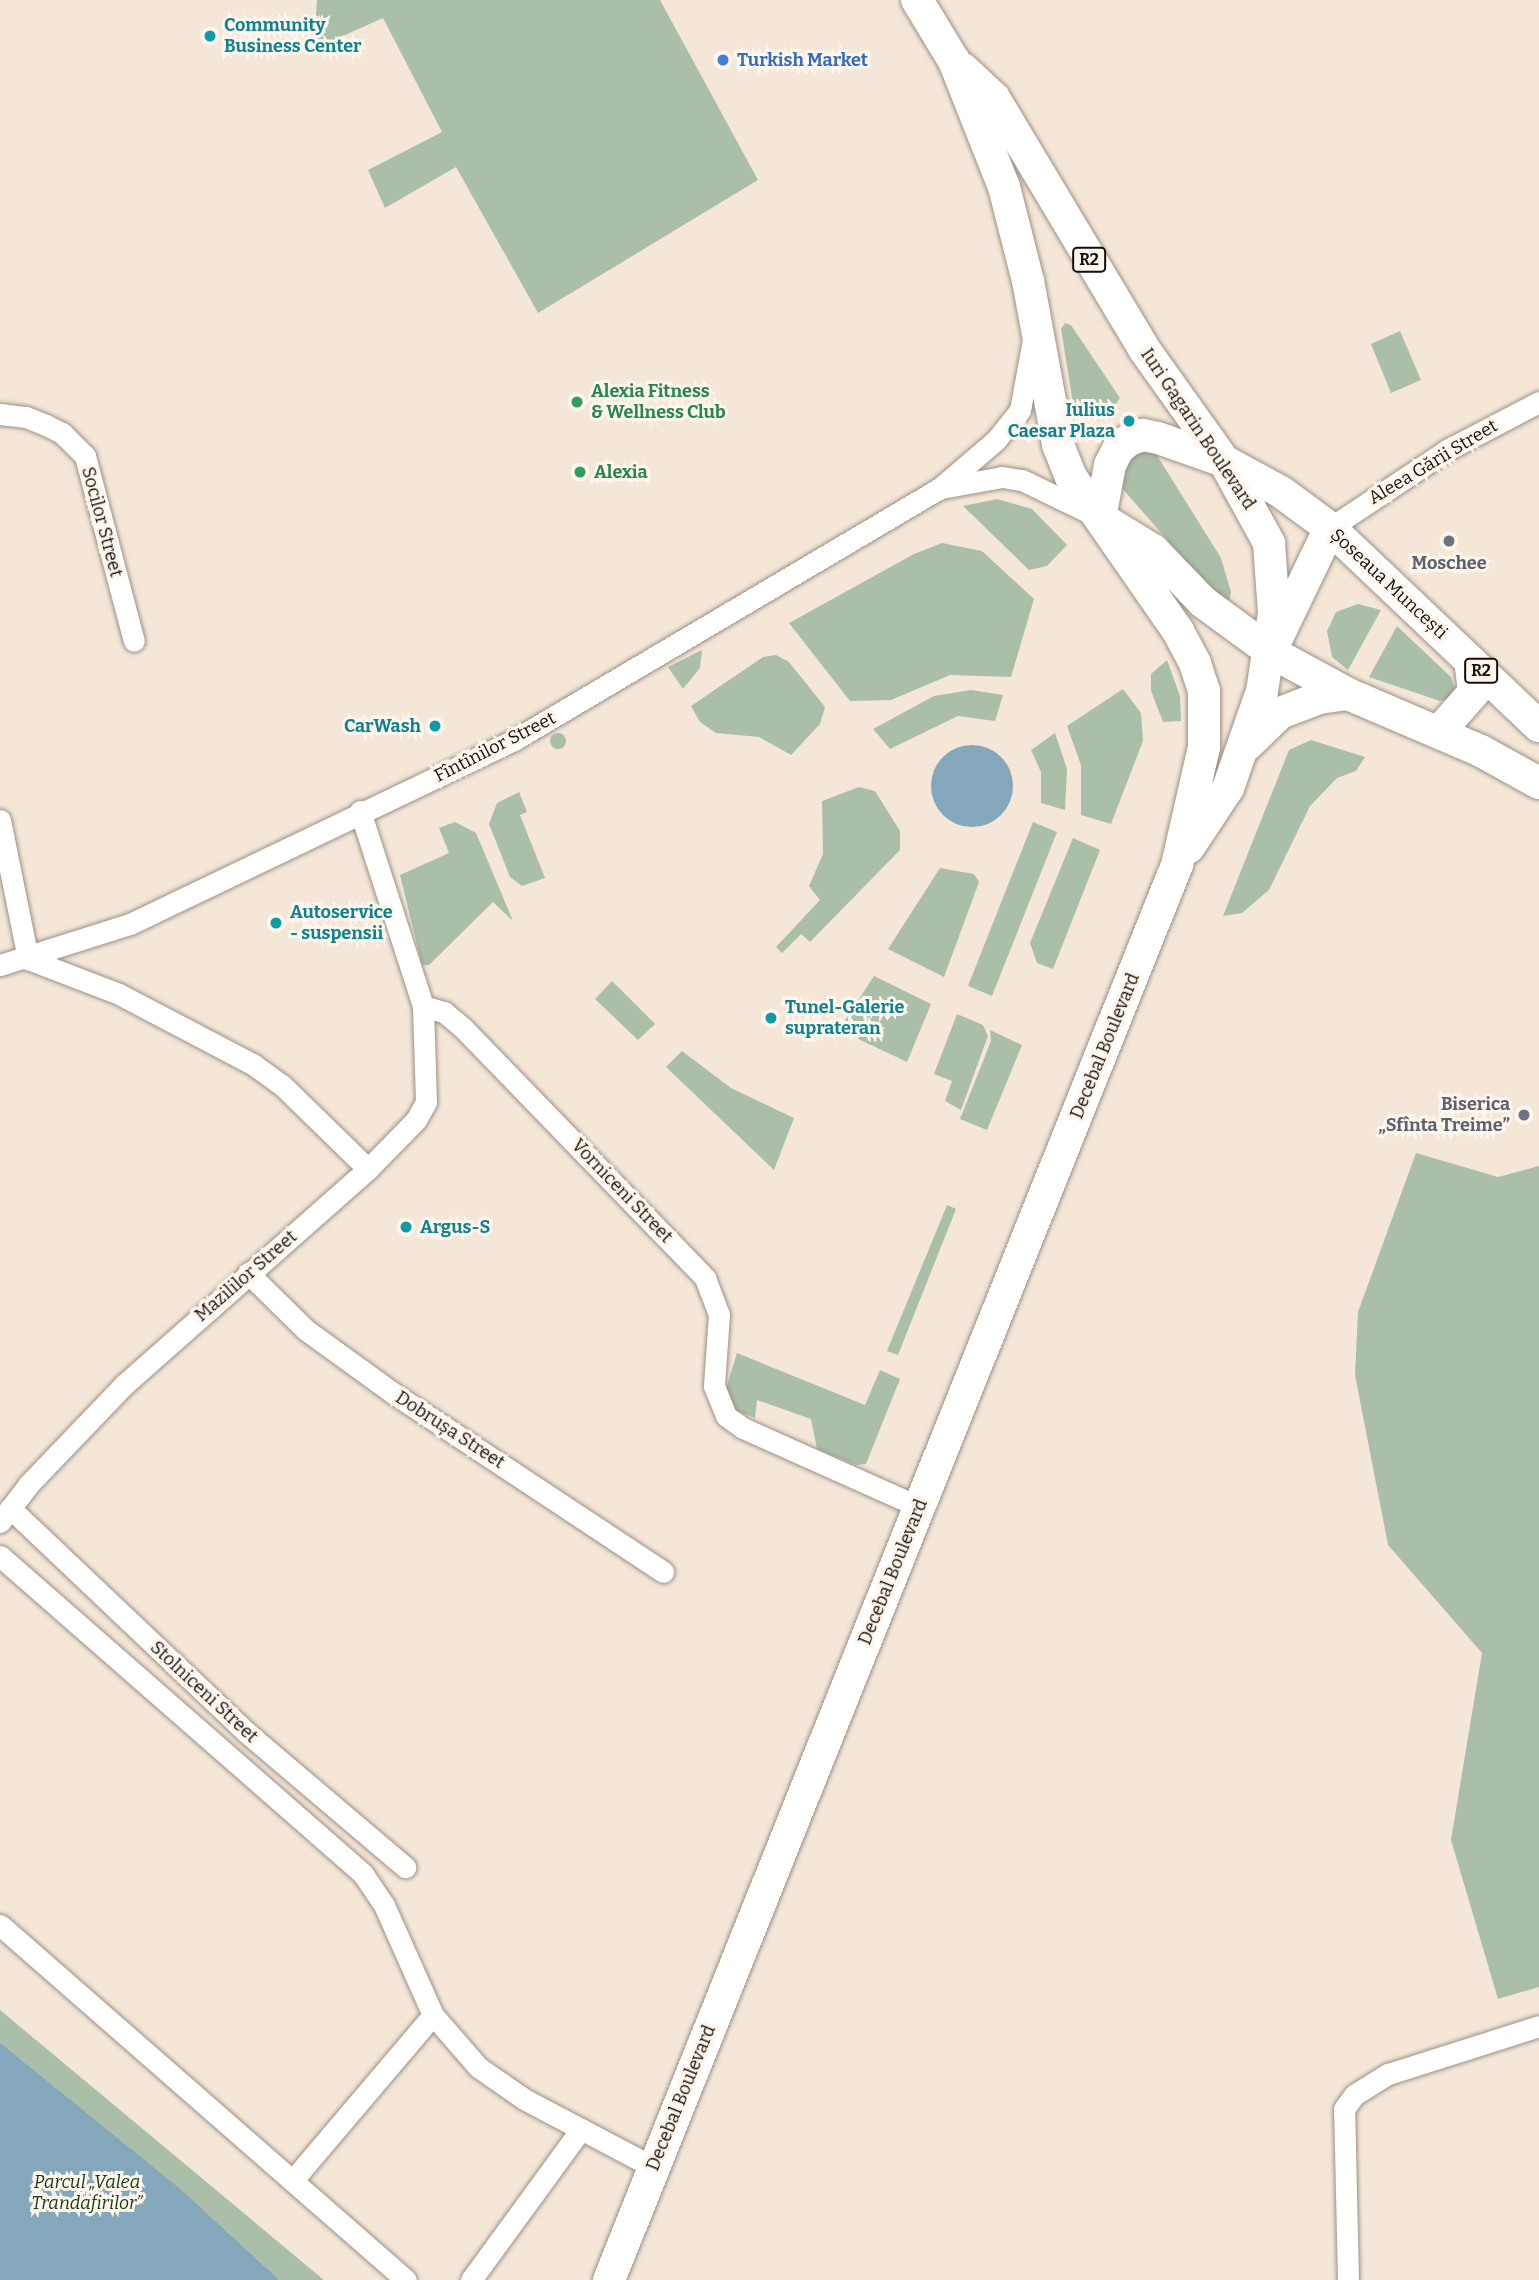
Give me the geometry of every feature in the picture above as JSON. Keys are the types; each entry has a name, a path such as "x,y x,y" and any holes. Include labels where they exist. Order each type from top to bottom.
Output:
{"main road":[{"name":"Iuri Gagarin Boulevard","path":"917,0 954,61 1004,187 1058,444 1071,477 1100,518 1153,550 1203,601 1271,652"},
{"name":"Iuri Gagarin Boulevard","path":"954,61 994,98 1144,349 1224,461 1269,543 1274,613 1271,652"},
{"name":"Șoseaua Muncești","path":"1100,518 1110,465 1129,440 1143,435 1158,438 1224,461 1281,492 1330,528 1539,726"},
{"name":"Decebal Boulevard","path":"609,2280 1177,864 1204,747 1204,691 1178,631 1100,518"},
{"path":"1271,652 1330,528"},
{"name":"Decebal Boulevard","path":"1177,864 1228,788 1244,750 1271,652"},
{"name":"R2","path":"1271,652 1348,694 1438,732 1539,783"},
{"path":"1438,732 1474,692 1470,661"},
{"path":"1244,750 1263,726 1280,713 1319,698 1348,694"}],"street":[{"name":"Fîntînilor Street","path":"0,965 28,960 130,924 360,811 502,746 605,690 939,489 996,440 1020,410 1035,327"},
{"name":"Aleea Gării Street","path":"1330,528 1447,450 1539,402"},
{"name":"Socilor Street","path":"0,414 26,417 46,425 62,433 85,456 134,641"},
{"name":"Fîntînilor Street","path":"939,489 1002,477 1023,480 1100,518"},
{"path":"360,811 424,1006"},
{"path":"0,820 28,960 119,993 254,1065 282,1085 368,1169"},
{"name":"Mazililor Street","path":"5,1515 125,1384 368,1169 416,1120 426,1102 424,1006"},
{"name":"Vorniceni Street","path":"424,1006 444,1012 464,1029 705,1278 719,1314 714,1386 726,1416 743,1429 920,1507"},
{"name":"Dobrușa Street","path":"248,1273 306,1330 350,1362 663,1572"},
{"name":"Stolniceni Street","path":"5,1515 246,1732 405,1867"},
{"path":"0,1556 363,1874 384,1905 433,2015 460,2049 500,2084 653,2167"},
{"path":"0,1924 406,2280"},
{"path":"293,2180 433,2015"},
{"path":"1348,2280 1344,2109 1354,2095 1388,2074 1539,2026"},
{"path":"471,2280 581,2129"}],"green space":[{"path":"317,0 660,0 758,180 538,313 456,167 385,208 368,170 442,132 383,18 314,49"},
{"path":"1065,323 1071,325 1120,398 1109,414 1092,418 1073,403 1061,329"},
{"path":"1400,331 1421,380 1391,393 1371,344"},
{"path":"1153,449 1221,558 1231,592 1229,602 1213,592 1121,487 1125,455"},
{"path":"997,499 1032,509 1067,545 1047,566 1029,570 963,506"},
{"path":"942,543 982,551 1034,599 1011,677 950,675 891,700 850,701 789,623 914,554"},
{"path":"1358,604 1381,610 1348,670 1332,657 1327,631 1336,612"},
{"path":"1397,626 1451,677 1455,690 1450,698 1440,701 1369,677"},
{"path":"702,650 700,668 683,689 668,667"},
{"path":"776,655 789,662 825,707 820,724 791,755 759,737 716,733 700,722 691,706 763,657"},
{"path":"1167,660 1180,696 1181,721 1163,722 1151,691 1151,674"},
{"path":"1123,689 1141,713 1143,741 1111,824 1081,815 1081,765 1067,726"},
{"path":"971,690 1003,695 995,721 958,716 890,749 873,729 934,696"},
{"path":"555,733 561,733 566,741 564,747 555,749 550,744 550,738"},
{"path":"1055,733 1067,769 1065,810 1041,803 1041,772 1031,750"},
{"path":"1311,740 1365,757 1356,771 1337,778 1310,806 1269,890 1242,913 1223,916 1289,750"},
{"path":"859,787 875,791 900,831 900,850 810,942 801,934 782,953 776,947 820,900 809,886 823,854 822,801"},
{"path":"519,792 527,812 520,815 545,878 522,886 510,877 489,824 497,803"},
{"path":"455,822 476,833 513,921 493,902 429,965 422,965 400,875 449,853 439,828"},
{"path":"1033,822 1057,832 992,996 968,986"},
{"path":"1073,838 1100,850 1053,969 1037,963 1030,943"},
{"path":"940,868 974,874 979,882 944,977 888,949"},
{"path":"874,976 931,1004 907,1062 839,1030"},
{"path":"612,981 655,1024 638,1040 595,999"},
{"path":"957,1014 983,1025 988,1036 961,1110 945,1101 952,1081 934,1074"},
{"path":"990,1030 1022,1045 987,1130 960,1119 991,1041"},
{"path":"682,1051 731,1088 794,1118 774,1170 666,1067"},
{"path":"1416,1153 1498,1177 1539,1166 1539,1987 1498,1999 1451,1840 1482,1653 1388,1545 1355,1375 1358,1312"},
{"path":"947,1205 956,1209 898,1355 887,1351"},
{"path":"737,1353 865,1405 880,1370 900,1379 866,1464 856,1465 817,1449 811,1419 757,1400 755,1418 732,1409 726,1389"},
{"name":"Parcul „Valea Trandafirilor”","path":"0,2010 324,2280 0,2280"}],"water":[{"path":"972,745 988,748 1001,757 1010,770 1013,786 1010,802 1001,815 988,824 972,827 956,824 943,815 934,802 931,786 934,770 943,757 956,748"},
{"name":"Parcul „Valea Trandafirilor”","path":"0,2043 179,2188 279,2280 0,2280"}],"place":[{"name":"Community Business Center","path":"210,36"},
{"name":"Turkish Market","path":"723,60"},
{"name":"Alexia Fitness & Wellness Club","path":"577,402"},
{"name":"Iulius Caesar Plaza","path":"1129,421"},
{"name":"Alexia","path":"580,472"},
{"name":"Moschee","path":"1449,541"},
{"name":"CarWash","path":"435,726"},
{"name":"Autoservice - suspensii","path":"276,923"},
{"name":"Tunel-Galerie suprateran","path":"771,1018"},
{"name":"Biserica „Sfînta Treime”","path":"1524,1115"},
{"name":"Argus-S","path":"406,1227"}]}
